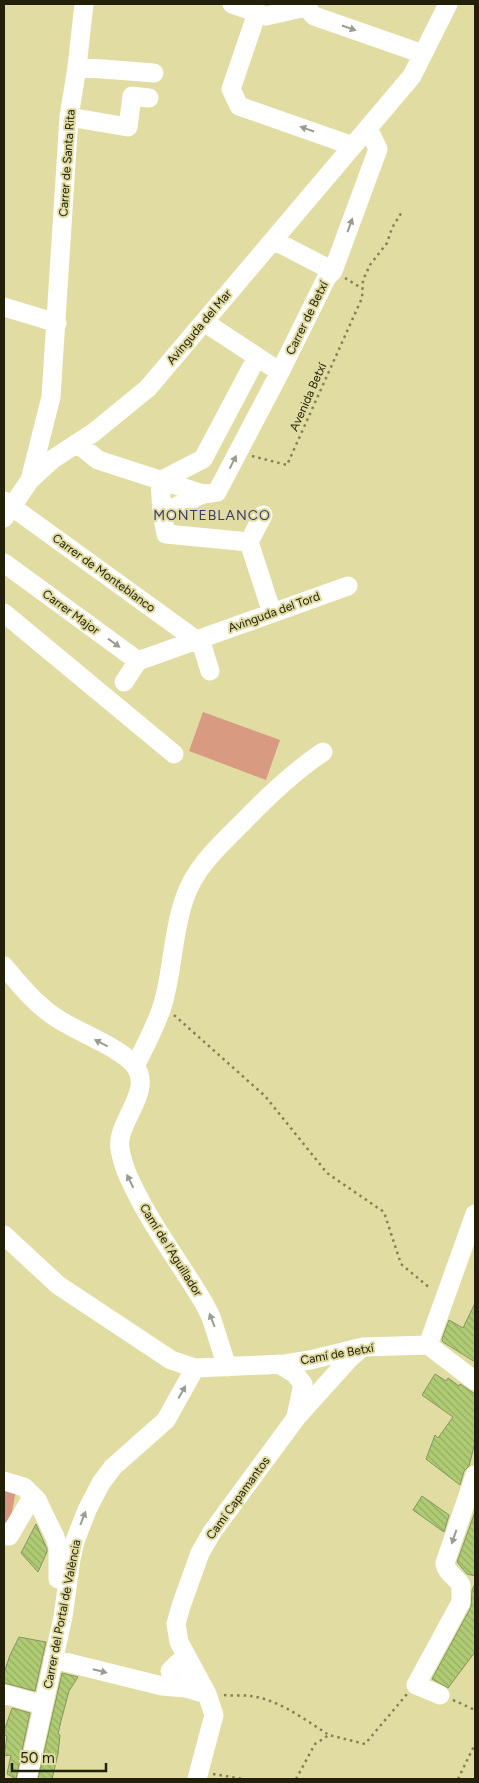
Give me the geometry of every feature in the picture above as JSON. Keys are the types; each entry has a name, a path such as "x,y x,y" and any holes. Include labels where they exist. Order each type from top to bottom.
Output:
{"street":[{"name":"Carrer de Santa Rita","path":"30,480 51,397 68,117 78,67 84,4"},
{"path":"232,4 266,16 306,6 314,16 423,54"},
{"name":"Avinguda del Mar","path":"7,508 30,480 53,459 93,433 148,388 412,76 448,4"},
{"path":"257,13 231,89 239,106 353,146"},
{"path":"78,67 154,73"},
{"path":"68,117 128,127 132,96 149,98"},
{"path":"332,271 378,149 368,128"},
{"name":"Carrer de Betxí","path":"162,513 203,494 217,492 327,277 332,271 273,240"},
{"path":"4,307 57,322"},
{"path":"204,322 280,372"},
{"path":"160,481 203,459 257,357"},
{"path":"221,425 256,417"},
{"path":"77,443 98,460 203,494"},
{"path":"160,481 162,513 166,534 249,542"},
{"name":"Carrer de Monteblanco","path":"7,508 198,639"},
{"path":"263,515 249,542 272,613"},
{"name":"Carrer Major","path":"4,563 138,660"},
{"name":"Avinguda del Tord","path":"198,639 348,586"},
{"path":"4,613 174,754"},
{"path":"124,682 138,660 198,639 210,671"},
{"path":"4,966 32,999 58,1019 124,1055 135,1066 162,1006 179,915 192,880 210,855 279,785 322,752"},
{"name":"Camí de l'Aguillador","path":"135,1066 140,1081 138,1093 121,1136 119,1147 127,1175 156,1230 205,1305 227,1366"},
{"path":"474,1377 428,1345 475,1214"},
{"path":"4,1235 66,1290 171,1360 195,1368"},
{"name":"Camí de Betxí","path":"195,1368 279,1364 310,1360 363,1347 428,1345"},
{"name":"Camí Capamantos","path":"198,1775 214,1715 208,1694 179,1642 176,1624 179,1611 206,1540 296,1418 350,1358 363,1347"},
{"path":"310,1360 318,1366 320,1375 317,1396"},
{"name":"Camí Capamantos","path":"296,1418 310,1360"},
{"path":"279,1364 295,1374 303,1384"},
{"name":"Carrer del Portal de València","path":"28,1779 63,1617 68,1573 76,1540 92,1497 113,1467 166,1420 195,1368"},
{"path":"440,1695 416,1685 460,1602 468,1582 458,1579 448,1572 445,1563 468,1509 475,1475"},
{"path":"4,1481 24,1487 33,1496 55,1537 59,1558 58,1605 63,1617"},
{"path":"9,1536 33,1496"},
{"path":"166,1679 177,1632"},
{"path":"53,1659 178,1681 183,1677 190,1664"},
{"path":"166,1679 186,1688 208,1694"},
{"path":"4,1696 4,1694 43,1705"}],"path":[{"name":"Avenida Betxí","path":"238,452 288,465 362,298 363,280 370,265 387,244 392,228 403,210"},
{"path":"332,271 363,289"},
{"path":"162,1006 265,1096 327,1173 384,1212 401,1264 444,1300"},
{"path":"208,1694 252,1696 288,1709 329,1735 365,1744 416,1685"},
{"path":"440,1695 475,1710"},
{"path":"296,1779 315,1744 329,1735"},
{"path":"458,1779 475,1744"},
{"path":"198,1775 243,1779"}],"shaded area":[{"path":"203,712 280,740 266,780 189,751"},
{"path":"4,1487 16,1490 10,1523 4,1522"}],"building":[{"path":"475,1303 475,1362 443,1342 442,1339 449,1320 463,1328"},
{"path":"435,1374 446,1381 448,1378 459,1386 460,1384 475,1394 475,1443 469,1466 464,1471 460,1485 426,1459 435,1435 438,1438 453,1417 422,1395"},
{"path":"422,1496 449,1515 444,1532 413,1510"},
{"path":"475,1512 475,1576 467,1574 457,1562"},
{"path":"36,1524 47,1549 38,1572 21,1553"},
{"path":"475,1584 475,1652 448,1688 432,1679 471,1607 472,1590"},
{"path":"19,1637 46,1642 35,1691 4,1683 4,1673"},
{"path":"62,1673 78,1677 69,1691 61,1721 58,1734 60,1735 58,1754 52,1779 38,1779"},
{"path":"12,1708 30,1713 16,1779 7,1774 11,1755 4,1756 7,1736 4,1735 4,1731"}],"district":[{"name":"MONTEBLANCO","path":"212,515"}]}
